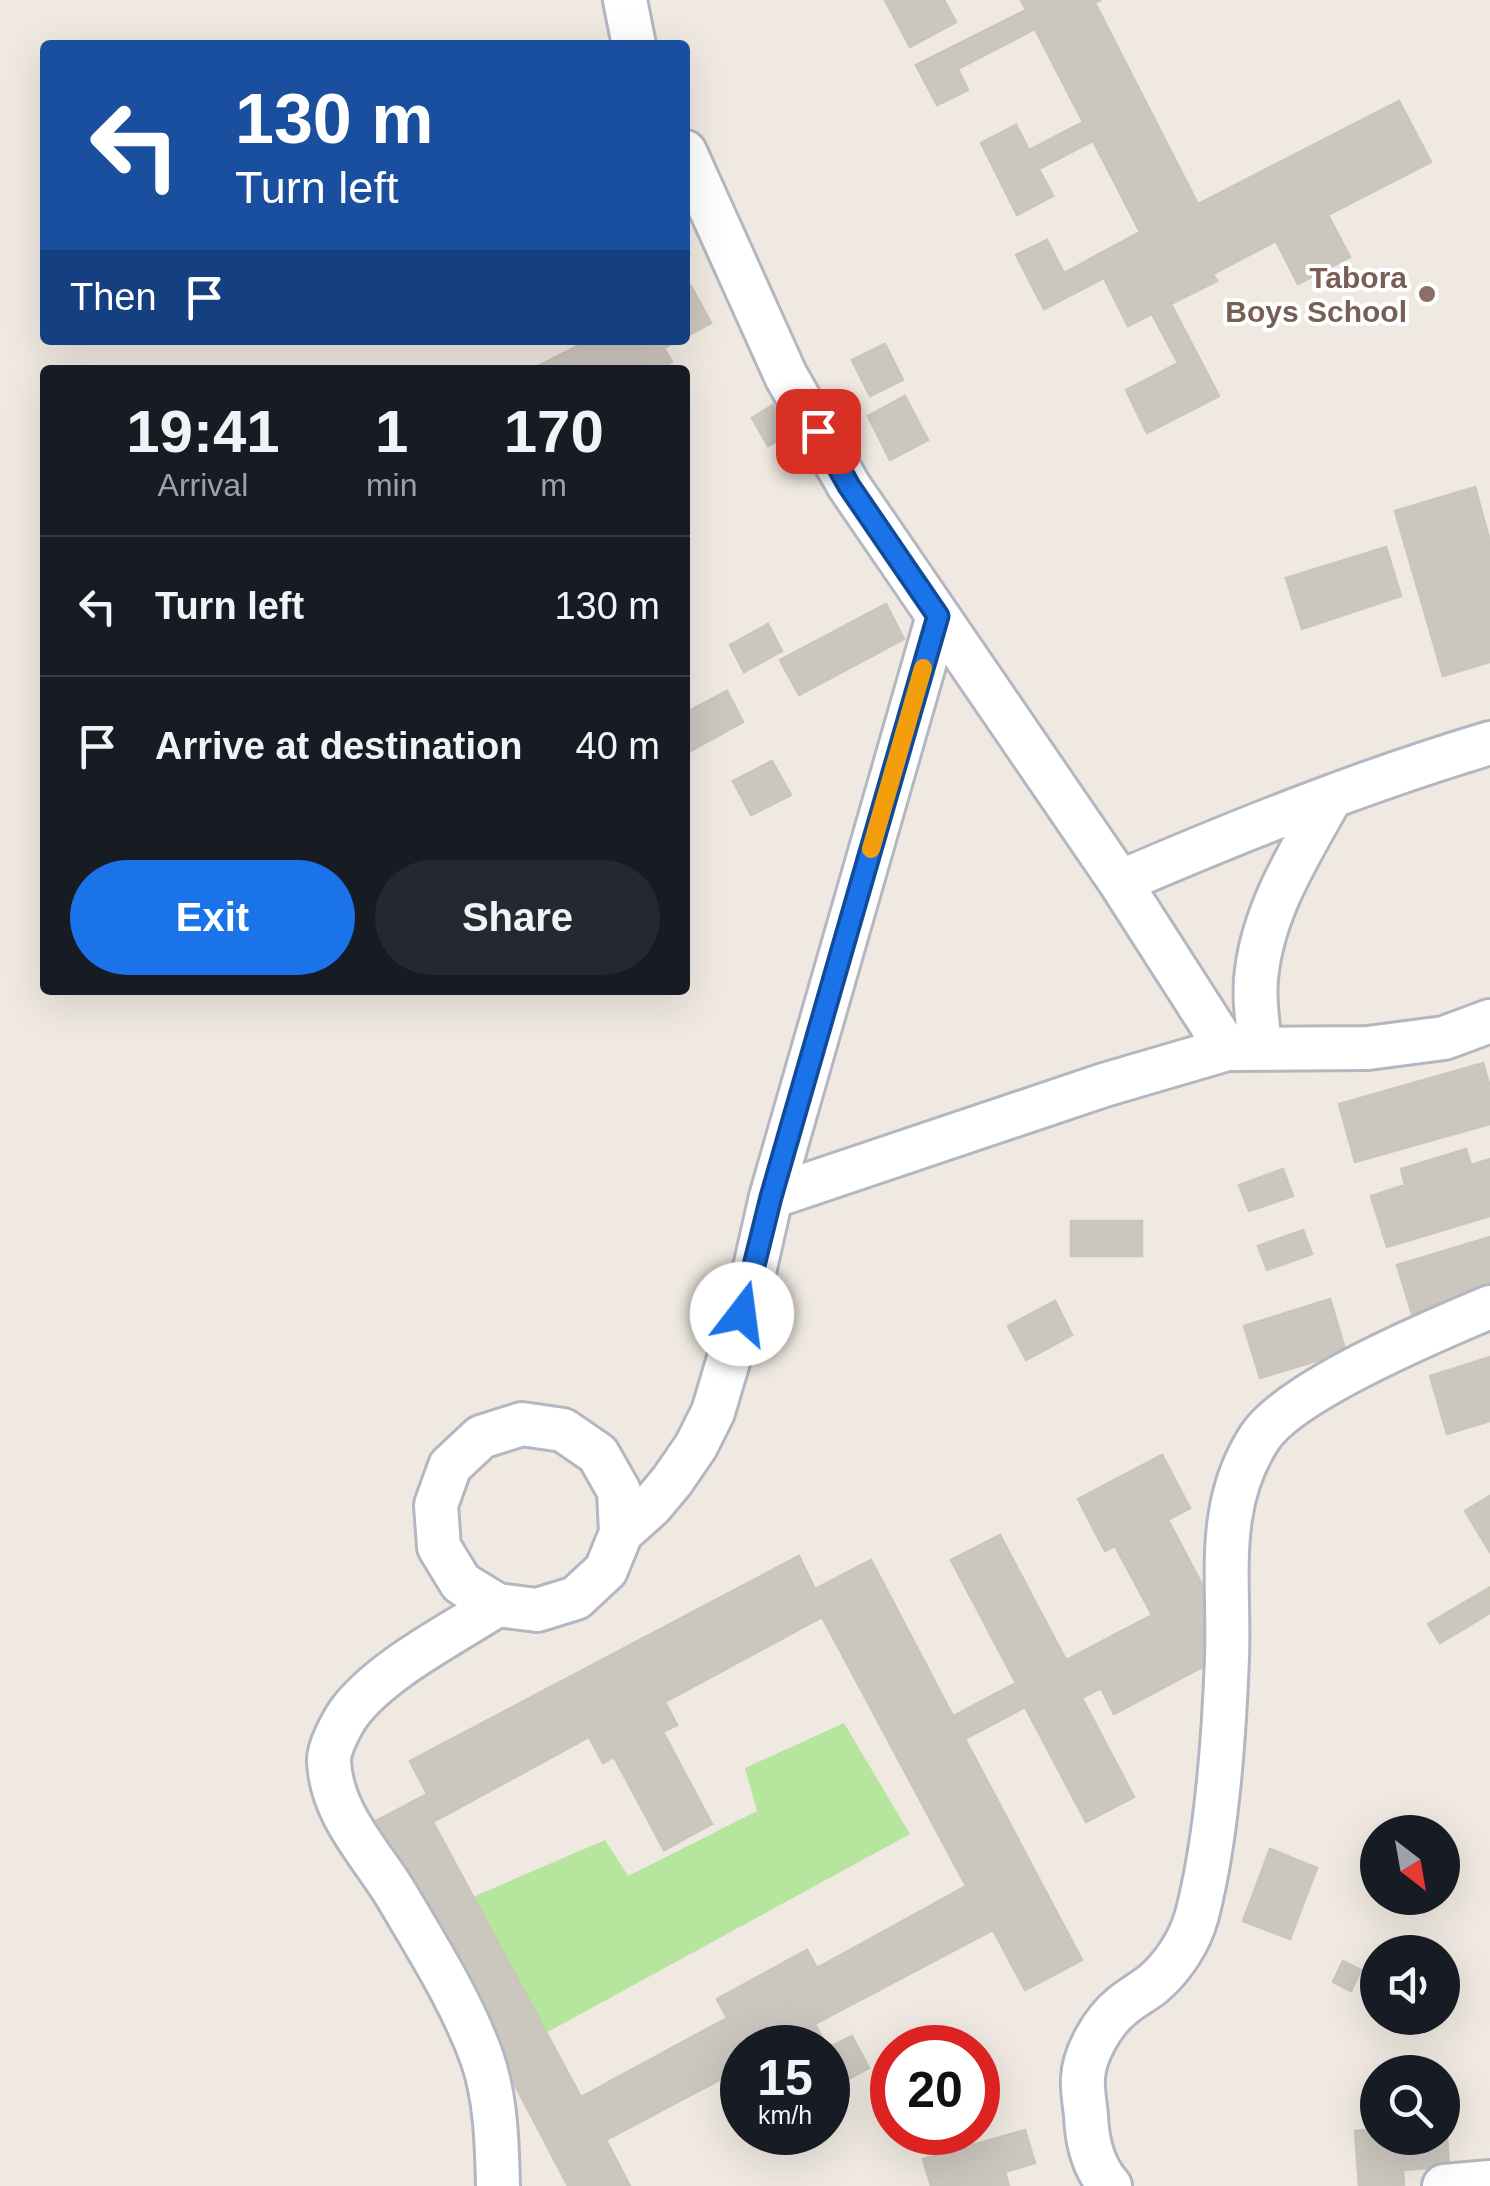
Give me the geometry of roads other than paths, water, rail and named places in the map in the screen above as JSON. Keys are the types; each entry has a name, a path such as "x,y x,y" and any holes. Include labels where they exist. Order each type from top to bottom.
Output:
{"street":[{"path":"624,0 633,40"},
{"path":"690,163 786,376 849,486 1120,882 1244,1049"},
{"path":"621,1533 619,1491 598,1454 563,1430 522,1424 481,1437 450,1466 436,1505 439,1547 461,1583 497,1606 537,1610 576,1598 606,1570 621,1533 672,1481 696,1446 713,1412 752,1281 771,1197 938,616"},
{"path":"1120,882 1247,828 1427,762 1490,744"},
{"path":"1244,1049 1264,933 1292,868 1331,797"},
{"path":"771,1197 1104,1084 1244,1049 1368,1048 1444,1038 1490,1022"},
{"path":"1110,2186 1100,2175 1087,2136 1083,2075 1098,2034 1119,2008 1154,1984 1180,1955 1197,1917 1222,1734 1228,1655 1224,1576 1230,1512 1244,1467 1262,1434 1299,1403 1407,1342 1490,1307"},
{"path":"497,1606 383,1678 348,1714 328,1758 348,1824 404,1908 446,1982 482,2059 497,2134 498,2186"},
{"path":"1444,2186 1490,2182"}],"place":[{"name":"Tabora Boys School","path":"1427,294"}]}
